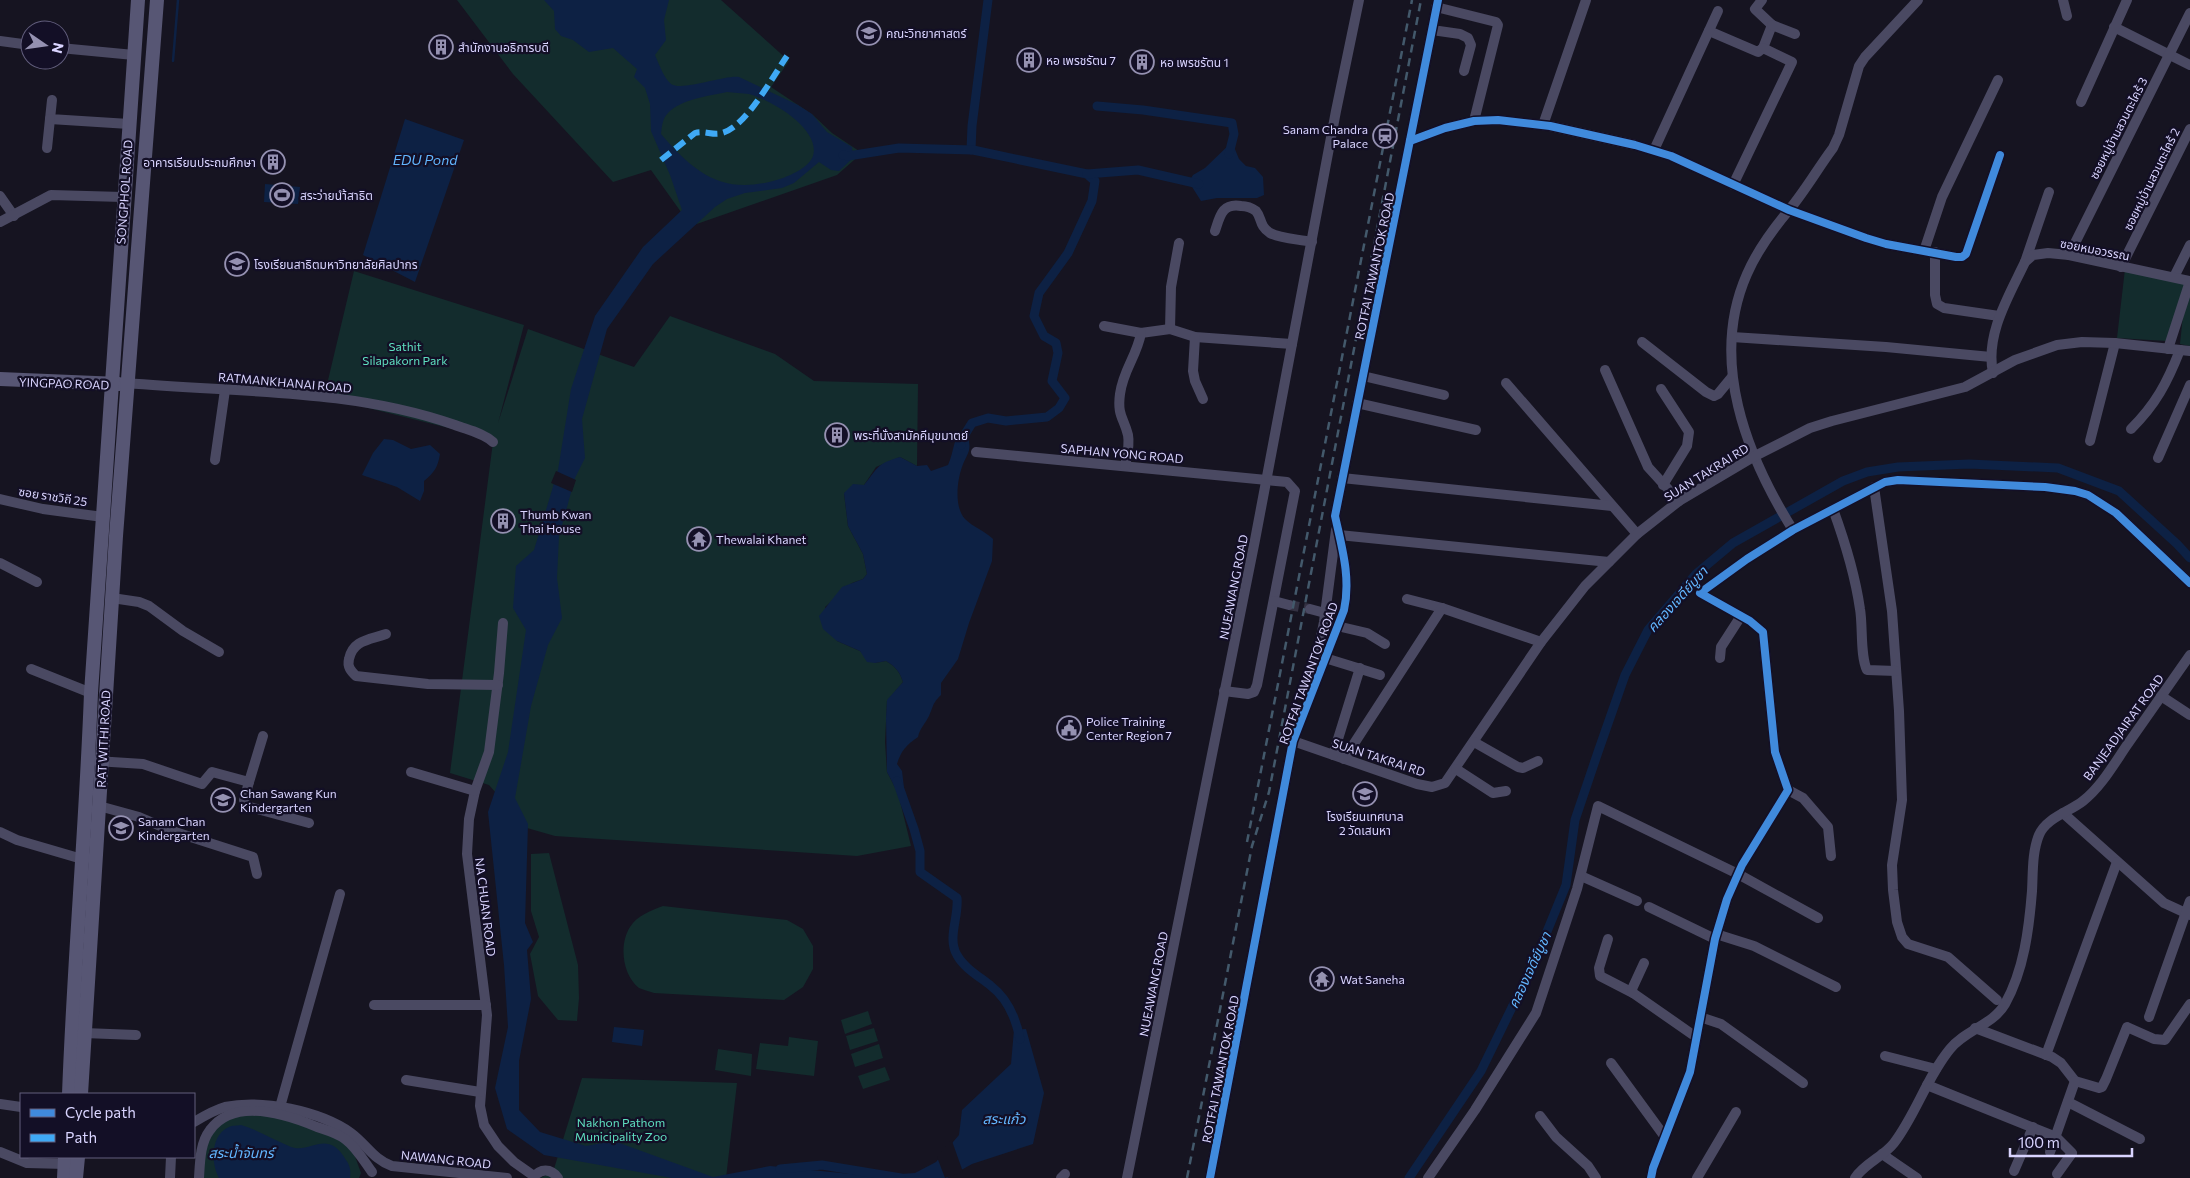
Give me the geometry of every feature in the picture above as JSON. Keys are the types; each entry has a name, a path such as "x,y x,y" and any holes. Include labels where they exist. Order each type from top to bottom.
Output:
{"main road":[{"name":"SONGPHOL ROAD","path":"112,385 123,197 138,0"},
{"name":"SONGPHOL ROAD","path":"127,383 157,0"},
{"name":"YINGPAO ROAD","path":"0,379 112,385 127,383"},
{"name":"RAT WITHI ROAD","path":"81,1093 84,1033 82,858 95,761 112,598 127,383"},
{"name":"RAT WITHI ROAD","path":"69,1093 83,939 99,806 91,693 112,385"},
{"path":"76,1178 78,1158"},
{"path":"64,1178 66,1159"}],"street":[{"name":"NUEAWANG ROAD","path":"1127,1178 1267,479 1359,0"},
{"path":"1543,125 1586,0"},
{"path":"1762,0 1754,9 1772,25 1794,34"},
{"path":"1791,526 1774,497 1742,424 1732,378 1732,337 1739,300 1747,275 1758,254 1833,148 1839,135 1859,66 1865,57 1918,0"},
{"path":"2062,0 2067,16"},
{"path":"2082,102 2127,0"},
{"path":"1437,3 1496,22 1498,25 1474,121"},
{"name":"ROTFAI TAWANTOK ROAD","path":"1210,1178 1293,741 1348,592 1345,562 1335,516 1437,3"},
{"path":"1654,150 1718,12"},
{"name":"ซอยหมู่บ้านสวนตะไคร้ 3","path":"2069,255 2190,13"},
{"path":"1709,31 1758,52 1764,48 1772,25"},
{"path":"2114,27 2190,65"},
{"path":"1432,30 1460,34 1468,38 1471,45 1464,71"},
{"path":"0,41 20,44"},
{"path":"1733,185 1792,65 1789,60 1764,48"},
{"path":"70,49 134,55"},
{"path":"1924,251 1942,197 1998,80"},
{"path":"47,148 52,100"},
{"path":"50,119 129,124"},
{"path":"1410,141 1444,128 1474,121 1498,120 1543,125 1654,150 1790,210 1866,238 1956,257 1962,257 1966,254 2000,155"},
{"name":"ซอยหมู่บ้านสวนตะไคร้ 2","path":"2121,268 2190,129"},
{"path":"1993,373 1991,356 2000,316 2025,262 2049,192"},
{"path":"0,222 51,195 123,197"},
{"path":"0,196 14,216"},
{"path":"1214,231 1221,211 1228,206 1247,206 1256,212 1264,228 1272,234 1312,242"},
{"path":"1170,329 1171,287 1179,243"},
{"path":"2174,277 2190,245"},
{"path":"1935,252 1935,295 1937,304 1944,308 2000,316"},
{"name":"ซอยหมอวรรณ","path":"2025,262 2033,255 2040,253 2069,255 2121,268 2190,280"},
{"path":"2168,349 2190,280"},
{"path":"1104,326 1141,333 1170,329 1196,337 1292,344"},
{"path":"1125,466 1128,435 1119,414 1119,395 1124,375 1138,351 1141,333"},
{"path":"1196,337 1193,370 1195,381 1203,399"},
{"path":"1732,337 1886,346 1991,356"},
{"path":"1642,342 1706,392 1714,396 1732,378"},
{"name":"SUAN TAKRAI RD","path":"1293,741 1417,784 1432,787 1445,783 1541,642 1585,586 1638,534 1678,501 1755,456 1810,428 1965,387 2015,360 2057,345 2082,342 2115,343 2185,351"},
{"path":"2090,441 2115,343"},
{"path":"2131,429 2146,415 2164,389 2185,351"},
{"path":"1605,370 1648,467 1678,501"},
{"path":"1363,376 1444,395"},
{"name":"RATMANKHANAI ROAD","path":"127,383 348,399 432,417 482,434 493,442"},
{"path":"1506,383 1638,534"},
{"path":"2158,458 2190,385"},
{"path":"1661,389 1688,432 1687,446 1663,486"},
{"path":"215,460 225,390"},
{"path":"1357,403 1476,430"},
{"name":"SAPHAN YONG ROAD","path":"976,452 1288,482 1295,490 1274,601"},
{"path":"1342,478 1612,506"},
{"path":"1831,856 1828,827 1803,798 1788,790 1775,752 1764,636 1760,628 1700,593 1791,526 1833,509 1885,482 1898,480 2016,485 2074,491 2088,495 2116,513 2190,583"},
{"path":"1874,488 1892,611 1896,671 1902,800 1892,866 1892,890 1897,922 1902,937 1908,944 1948,957 1997,1000"},
{"name":"ซอย ราชวิถี 25","path":"0,499 44,509 103,517"},
{"path":"1833,509 1855,577 1861,612 1863,662 1866,670 1896,671"},
{"path":"1309,700 1325,612 1337,524"},
{"path":"1339,535 1609,562"},
{"path":"0,563 38,582"},
{"path":"112,598 139,602 149,606 183,631 219,652"},
{"path":"1407,600 1442,608 1541,642"},
{"path":"1224,691 1248,694 1254,692 1274,601 1289,604"},
{"path":"1344,759 1442,608"},
{"path":"1310,609 1325,612"},
{"path":"1720,658 1720,647 1741,616"},
{"name":"NA CHUAN ROAD","path":"503,623 498,685 489,752 475,791 469,819 467,854 487,1015 480,1106 484,1125 494,1140 514,1162 534,1177"},
{"path":"1337,626 1367,633 1384,644"},
{"path":"386,634 357,643 352,648 348,664 356,676 428,684 498,685"},
{"name":"BANJEADJAIRAT ROAD","path":"1855,1178 1859,1172 1893,1144 1950,1048 1975,1028 1984,1024 2004,1006 2013,988 2024,953 2037,842 2045,825 2084,800 2103,779 2161,696 2186,668 2190,655"},
{"path":"1325,658 1380,675"},
{"path":"1333,755 1360,668"},
{"path":"31,669 91,693"},
{"path":"2161,696 2190,715"},
{"path":"263,736 244,800 246,806 309,823"},
{"path":"1474,742 1518,767 1522,768 1538,760"},
{"path":"95,761 143,764 202,784 212,772 249,782"},
{"path":"1456,769 1493,792 1506,791"},
{"path":"411,772 475,791"},
{"path":"1651,1178 1690,1072 1716,937 1727,899 1738,874 1788,790"},
{"path":"99,806 139,817 172,831 253,857 256,874"},
{"path":"1428,1178 1475,1110 1536,1013 1581,876 1598,806 1738,874 1818,918"},
{"path":"2063,814 2164,903 2188,914"},
{"path":"0,832 17,840 82,858"},
{"path":"2046,1055 2117,862"},
{"path":"1581,876 1637,901"},
{"path":"280,1107 340,894"},
{"path":"2149,1017 2188,914 2190,901"},
{"path":"1649,907 1716,937 1754,946 1836,987"},
{"path":"1608,939 1599,968 1600,976 1633,993 1696,1038"},
{"path":"1633,993 1632,989 1644,963"},
{"path":"1975,1028 2046,1055 2061,1063 2075,1080 2100,1088 2126,1028 2129,1027 2156,1040 2165,1040 2190,1004"},
{"path":"374,1006 486,1005"},
{"path":"1700,1017 1721,1024 1804,1083"},
{"path":"84,1033 136,1034"},
{"path":"1885,1056 1936,1069"},
{"path":"1611,1063 1665,1137"},
{"path":"406,1080 480,1092"},
{"path":"2050,1152 2075,1080"},
{"path":"1927,1085 2056,1137 2072,1153 2057,1174"},
{"path":"2068,1102 2140,1139"},
{"path":"0,1104 20,1107"},
{"path":"195,1121 210,1112 230,1106 260,1105 280,1107 314,1116 352,1134 379,1161 370,1175 346,1139 300,1120 280,1115 248,1111 220,1120 199,1143 199,1178"},
{"path":"1697,1178 1736,1112"},
{"path":"1540,1116 1556,1137 1588,1166 1596,1178"},
{"path":"2014,1171 2033,1127"},
{"path":"0,1152 27,1162 66,1159"},
{"path":"1882,1154 1916,1178"},
{"path":"170,1178 171,1158"},
{"name":"NAWANG ROAD","path":"379,1161 392,1166 507,1178"},
{"path":"534,1177 546,1170 554,1173 558,1178"}],"green space":[{"path":"457,0 721,0 789,61 771,87 813,115 832,133 862,153 837,175 691,226 651,170 613,182 513,74"},
{"path":"2125,269 2190,283 2190,346 2180,344 2186,286 2167,341 2117,338"},
{"name":"Sathit Silapakorn Park","path":"354,271 524,325 498,423 528,329 634,367 670,316 775,354 814,381 918,384 917,466 900,457 876,467 864,485 844,493 848,526 863,554 867,574 863,579 852,583 825,607 837,641 860,651 875,663 886,661 897,670 902,678 903,682 887,701 885,742 887,772 898,793 911,846 857,856 555,836 527,828 489,785 450,773 493,442 481,436 324,397"},
{"path":"549,853 578,965 579,998 577,1021 558,1020 538,996 530,954 539,937 531,911 531,854"},
{"path":"663,906 787,920 803,929 813,946 813,969 803,987 784,1000 654,993 641,989 633,982 626,967 624,942 630,927 637,919"},
{"path":"868,1011 872,1024 845,1034 841,1020"},
{"path":"874,1028 878,1041 850,1050 846,1036"},
{"path":"789,1037 818,1041 814,1076 756,1069 760,1043 788,1046"},
{"path":"879,1044 883,1058 855,1067 851,1054"},
{"path":"718,1049 752,1054 751,1076 715,1070"},
{"path":"885,1067 890,1080 863,1089 858,1076"},
{"name":"Nakhon Pathom Municipality Zoo","path":"582,1078 737,1083 726,1178 540,1178 553,1172"},
{"name":"สระน้ำจันทร์","path":"259,1113 334,1131 352,1148 361,1173 359,1178 200,1178 206,1141 224,1118"}],"water":[{"name":"สระแก้ว","path":"544,0 669,0 664,20 666,40 655,55 670,83 675,86 682,86 723,78 739,77 798,105 812,114 827,132 852,147 853,158 839,171 831,170 819,162 794,183 782,188 745,193 727,199 715,207 653,264 607,329 582,419 585,458 575,478 559,536 557,578 562,618 548,645 531,706 515,798 528,824 525,923 533,942 527,950 531,999 519,1061 519,1110 540,1132 586,1146 614,1141 713,1177 770,1166 872,1176 915,1173 936,1162 959,1135 962,1110 1011,1064 1014,1030 1026,1029 1044,1093 1033,1144 972,1164 947,1178 672,1178 544,1155 507,1129 495,1088 508,1027 504,965 488,812 508,752 526,630 513,608 516,566 534,550 558,470 571,389 595,316 643,247 682,210 670,175 651,131 650,104 645,88 634,77 637,69 613,48 589,52 573,40 561,36 555,29 554,11","holes":["727,92 749,94 758,97 792,117 802,126 813,146 813,156 808,164 783,178 763,183 729,184 714,179 700,171 674,149 661,134 663,123 668,113 680,104"]},
{"name":"EDU Pond","path":"405,119 464,140 415,282 363,255"},
{"path":"1232,142 1239,159 1246,166 1255,168 1263,177 1264,195 1257,198 1217,198 1201,201 1189,182 1193,175 1205,168"},
{"name":"สระว่ายนำ้สาธิต","path":"265,184 300,187 298,204 264,202"},
{"path":"960,432 967,435 969,452 959,479 959,508 965,519 993,539 992,561 958,659 941,683 941,695 918,737 904,749 899,759 897,764 902,771 904,788 898,793 887,772 886,718 887,700 903,682 900,675 895,667 886,661 867,662 860,651 837,641 823,629 819,616 842,587 863,579 867,574 863,554 848,526 844,493 853,484 864,485 882,464 900,457 917,466 927,465 931,471 948,465"},
{"path":"384,439 393,440 411,449 430,445 440,454 435,469 424,481 424,491 420,501 397,487 362,475 373,453"},
{"path":"614,1027 644,1030 642,1046 612,1042"},
{"name":"สระน้ำจันทร์","path":"241,1125 291,1147 298,1148 319,1144 332,1145 347,1162 350,1168 350,1178 219,1178 214,1158 215,1143 218,1136 230,1126"}],"pier":[{"path":"556,471 576,480 572,492 551,483"},
{"path":"952,1141 963,1172 945,1178 937,1157"}],"waterway":[{"path":"173,61 178,0"},
{"path":"971,150 972,126 988,0"},
{"path":"1097,106 1143,110 1232,123 1234,134 1229,154"},
{"path":"843,155 848,156 899,148 973,150 1087,174 1095,181 1092,201 1068,253 1039,293 1034,316 1044,336 1056,343 1058,353 1052,381 1065,398 1059,408 1047,417 1006,421 988,418 972,423 962,439 961,445"},
{"path":"1087,174 1138,170 1199,184"},
{"name":"คลองเจดีย์บูชา","path":"1409,1178 1481,1071 1537,956 1566,885 1575,820 1625,675 1648,630 1696,574 1733,543 1843,481 1867,472 1898,467 1969,464 2058,468 2119,491 2190,558"},
{"path":"897,781 920,851 920,872 957,898 953,935 954,948 957,955 968,968 997,991 1007,1003 1014,1017 1020,1039"},
{"path":"780,1169 822,1165 901,1178"}],"tunnel":[{"path":"1289,605 1310,609"}],"railway":[{"path":"1247,842 1412,0"},
{"path":"1187,1178 1252,846 1269,792 1421,0"}],"marked path":[{"path":"661,160 695,133 715,134 731,129 758,100 787,56"}],"cycle path":[{"path":"1210,1178 1293,741 1344,610 1347,586 1346,575 1335,516 1438,0"},
{"path":"1410,141 1445,128 1474,121 1498,120 1550,126 1635,145 1671,156 1789,210 1866,238 1886,244 1956,257 1962,257 1966,254 2000,155"},
{"path":"1651,1178 1653,1168 1690,1072 1715,939 1727,899 1742,865 1788,790 1775,752 1763,632 1750,621 1700,593 1747,559 1793,530 1885,482 1898,480 2045,487 2075,491 2088,495 2116,513 2190,583"}],"place":[{"name":"คณะวิทยาศาสตร์","path":"869,33"},
{"name":"สำนักงานอธิการบดี","path":"441,47"},
{"name":"หอ เพรชรัตน 7","path":"1029,60"},
{"name":"หอ เพรชรัตน 1","path":"1142,62"},
{"name":"Sanam Chandra Palace","path":"1385,136"},
{"name":"อาคารเรียนประถมศึกษา","path":"273,162"},
{"name":"สระว่ายนำ้สาธิต","path":"282,195"},
{"name":"โรงเรียนสาธิตมหาวิทยาลัยศิลปากร","path":"237,264"},
{"name":"พระที่นั่งสามัคคีมุขมาตย์","path":"837,435"},
{"name":"Thumb Kwan Thai House","path":"503,521"},
{"name":"Thewalai Khanet","path":"699,539"},
{"name":"Police Training Center Region 7","path":"1069,728"},
{"name":"โรงเรียนเทศบาล 2 วัดเสนหา","path":"1365,794"},
{"name":"Chan Sawang Kun Kindergarten","path":"223,800"},
{"name":"Sanam Chan Kindergarten","path":"121,828"},
{"name":"Wat Saneha","path":"1322,979"}]}
